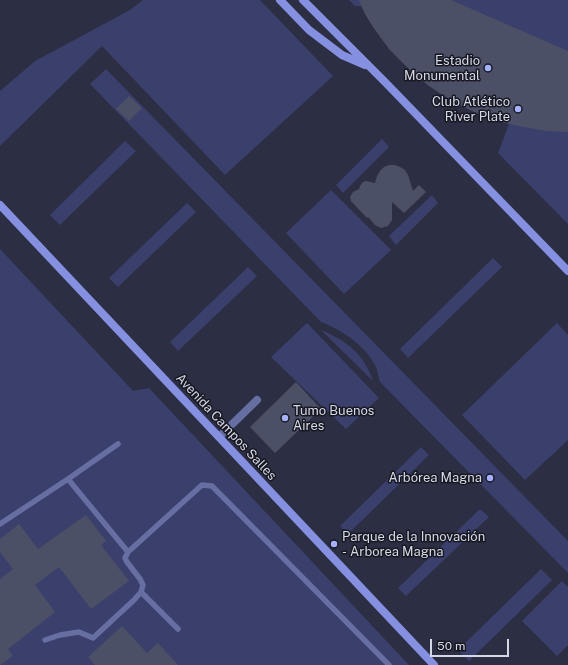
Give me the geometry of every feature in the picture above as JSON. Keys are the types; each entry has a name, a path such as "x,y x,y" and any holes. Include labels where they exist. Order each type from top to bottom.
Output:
{"main road":[{"path":"280,0 309,30 342,55 370,67"},
{"path":"305,1 568,271"},
{"name":"Avenida Campos Salles","path":"0,205 434,665"}],"street":[{"path":"219,437 257,400"}],"lane":[{"path":"0,524 118,444"},
{"path":"68,479 128,552"},
{"path":"44,640 60,635 79,632 93,638 134,600 141,592 143,585 125,558 128,552 202,485 212,486 389,665"},
{"path":"141,592 178,630"}],"shaded area":[{"path":"143,0 260,0 333,76 225,175 102,46 0,146 0,91 35,61 130,10"},
{"name":"Club Atlético River Plate","path":"349,0 568,0 568,224 498,153 509,124 463,106 442,94 423,80 405,65 388,47 374,28 361,6 355,6"},
{"path":"106,69 568,541 568,573 380,382 376,367 366,352 345,334 321,322 90,84"},
{"path":"382,139 389,147 343,193 336,185"},
{"path":"125,141 136,151 60,225 50,215"},
{"path":"331,190 391,250 344,294 286,233"},
{"path":"432,195 438,203 396,245 389,236"},
{"path":"187,203 196,212 118,287 109,278"},
{"path":"0,249 133,391 149,388 409,665 0,665"},
{"path":"493,258 502,267 408,358 400,349"},
{"path":"248,267 257,276 178,351 170,342"},
{"path":"307,323 379,398 346,429 271,357"},
{"path":"557,323 568,335 568,440 525,480 462,415"},
{"path":"321,330 347,344 365,363 373,381"},
{"path":"421,447 429,455 348,534 340,526"},
{"path":"480,509 489,517 406,596 398,588"},
{"path":"541,569 552,580 469,661 458,650"},
{"path":"562,581 568,587 568,645 557,656 522,621"}],"building":[{"name":"Club Atlético River Plate","path":"359,0 451,0 568,51 568,132 547,131 509,124 476,113 444,96 415,75 389,49 365,14"},
{"path":"129,96 142,108 129,121 116,109"},
{"path":"389,165 395,165 405,170 413,191 419,185 426,192 404,213 392,202 392,220 388,226 381,228 375,225 368,217 367,218 351,201 350,197 353,192 359,189 363,182 366,181 375,183 380,171"},
{"name":"Tumo Buenos Aires","path":"296,382 321,409 275,453 250,427"},
{"path":"86,515 106,541 101,545 129,581 91,609 59,567 35,585 55,612 8,649 13,656 0,665 0,579 13,569 0,552 0,539 19,524 38,549"},
{"path":"122,626 147,653 158,643 178,665 95,665 88,657"}],"place":[{"name":"Estadio Monumental","path":"488,68"},
{"name":"Club Atlético River Plate","path":"518,109"},
{"name":"Tumo Buenos Aires","path":"285,418"},
{"name":"Arbórea Magna","path":"490,478"},
{"name":"Parque de la Innovación - Arborea Magna","path":"334,544"}]}
